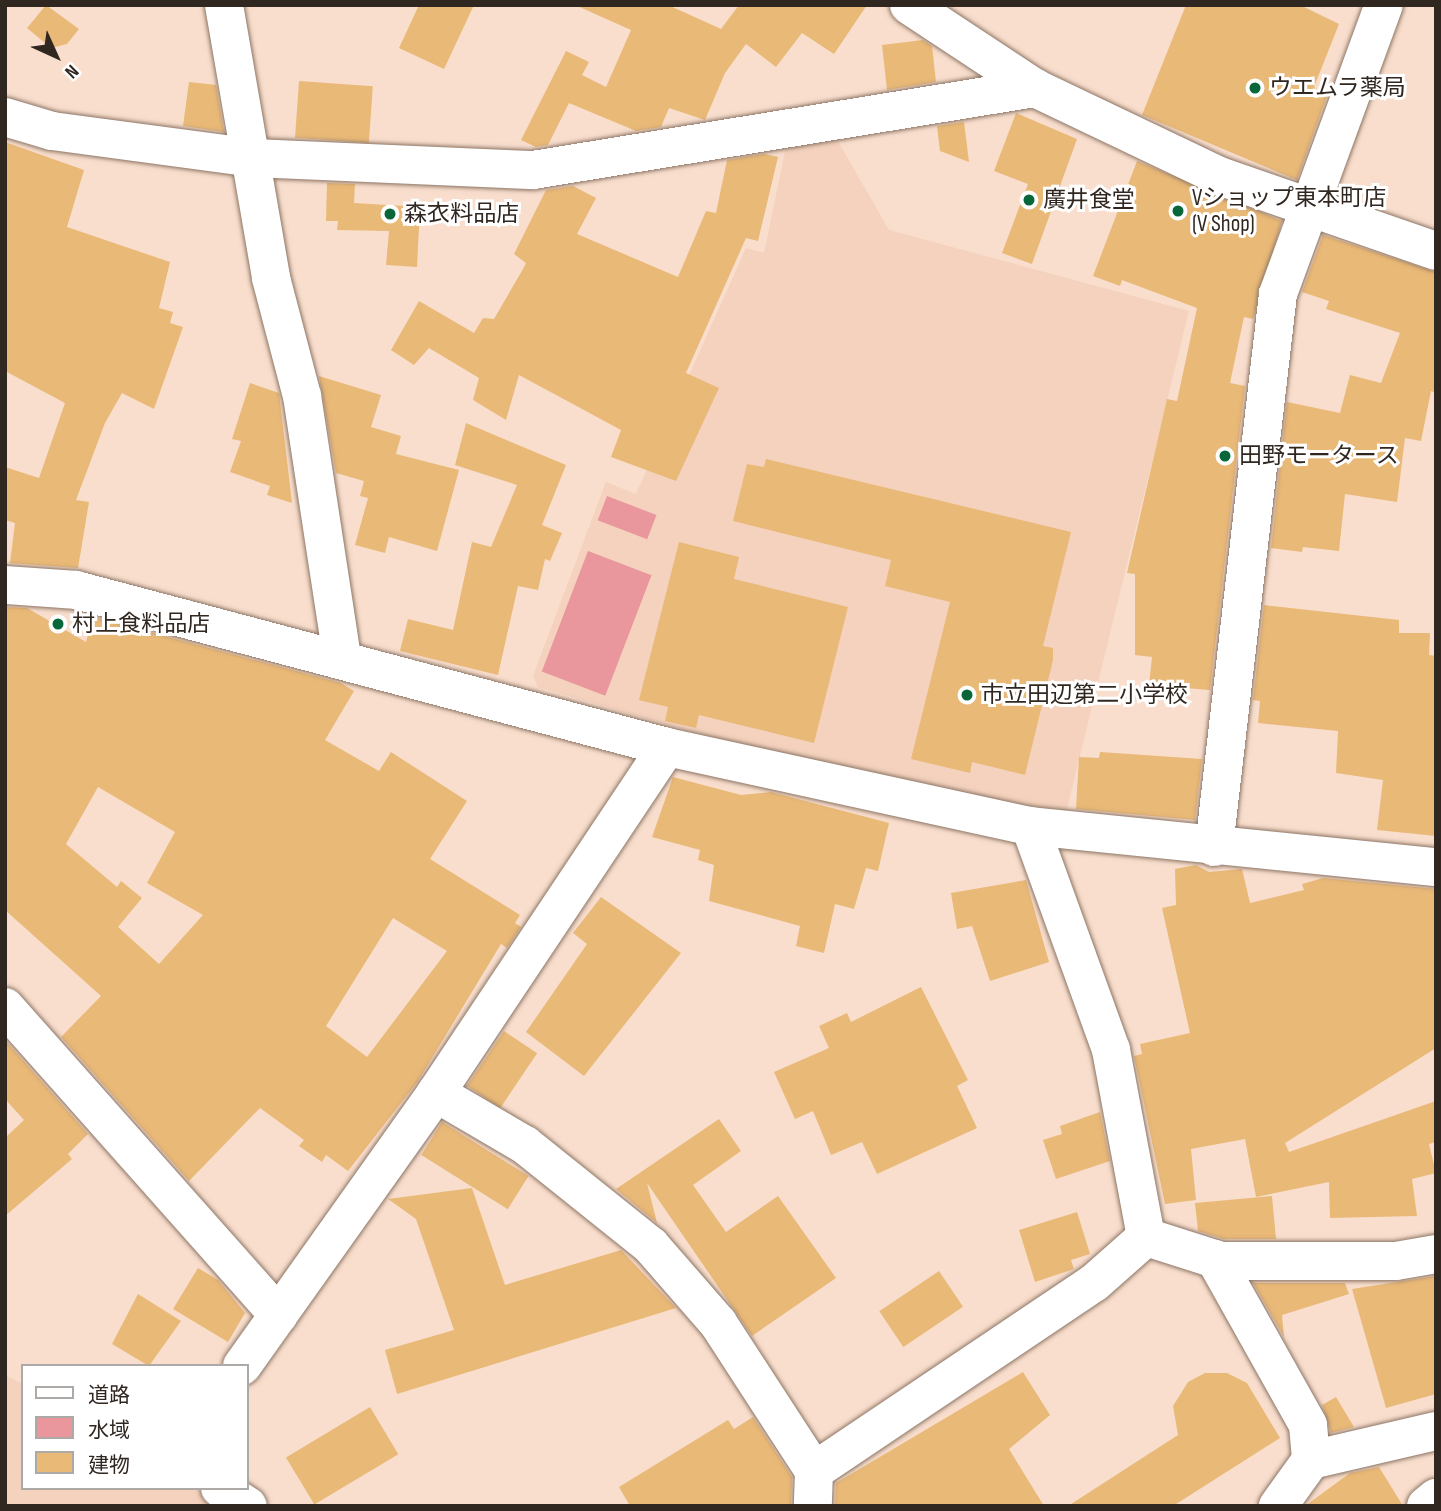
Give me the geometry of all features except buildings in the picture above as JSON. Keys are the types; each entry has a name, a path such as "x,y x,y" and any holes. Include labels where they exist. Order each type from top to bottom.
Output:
{"street":[{"path":"224,5 255,158 271,278 302,397 342,656"},
{"path":"909,5 1035,88 1222,177 1436,251"},
{"path":"1214,846 1278,294 1315,208 1384,5"},
{"path":"5,117 52,131 255,158 533,170 1035,88"},
{"path":"5,585 76,590 342,656 667,747 1030,826 1436,867"},
{"path":"243,1364 436,1093 667,747"},
{"path":"1030,826 1111,1050 1146,1237"},
{"path":"5,1007 278,1315"},
{"path":"436,1093 525,1145 651,1246 718,1323 813,1489 1094,1283 1146,1237"},
{"path":"1146,1237 1214,1259 1396,1261 1436,1254"},
{"path":"1214,1259 1308,1425 1311,1460 1278,1506"},
{"path":"1311,1460 1436,1431"},
{"path":"222,1490 248,1506"},
{"path":"1426,1506 1436,1498"}],"shaded area":[{"name":"市立田辺第二小学校","path":"832,131 889,230 1189,311 1065,817 760,752 538,687 533,676 606,482 636,494 746,248 764,253 788,137"},
{"path":"5,1375 21,1383 21,1490 223,1490 248,1506 5,1506"}],"water":[{"path":"607,496 656,515 647,539 598,520"},
{"path":"588,551 651,575 605,696 542,671"}],"place":[{"name":"ウエムラ薬局","path":"1255,88"},
{"name":"廣井食堂","path":"1029,200"},
{"name":"Vショップ東本町店 (V Shop)","path":"1178,211"},
{"name":"森衣料品店","path":"390,214"},
{"name":"田野モータース","path":"1225,456"},
{"name":"村上食料品店","path":"58,624"},
{"name":"市立田辺第二小学校","path":"967,695"}]}
